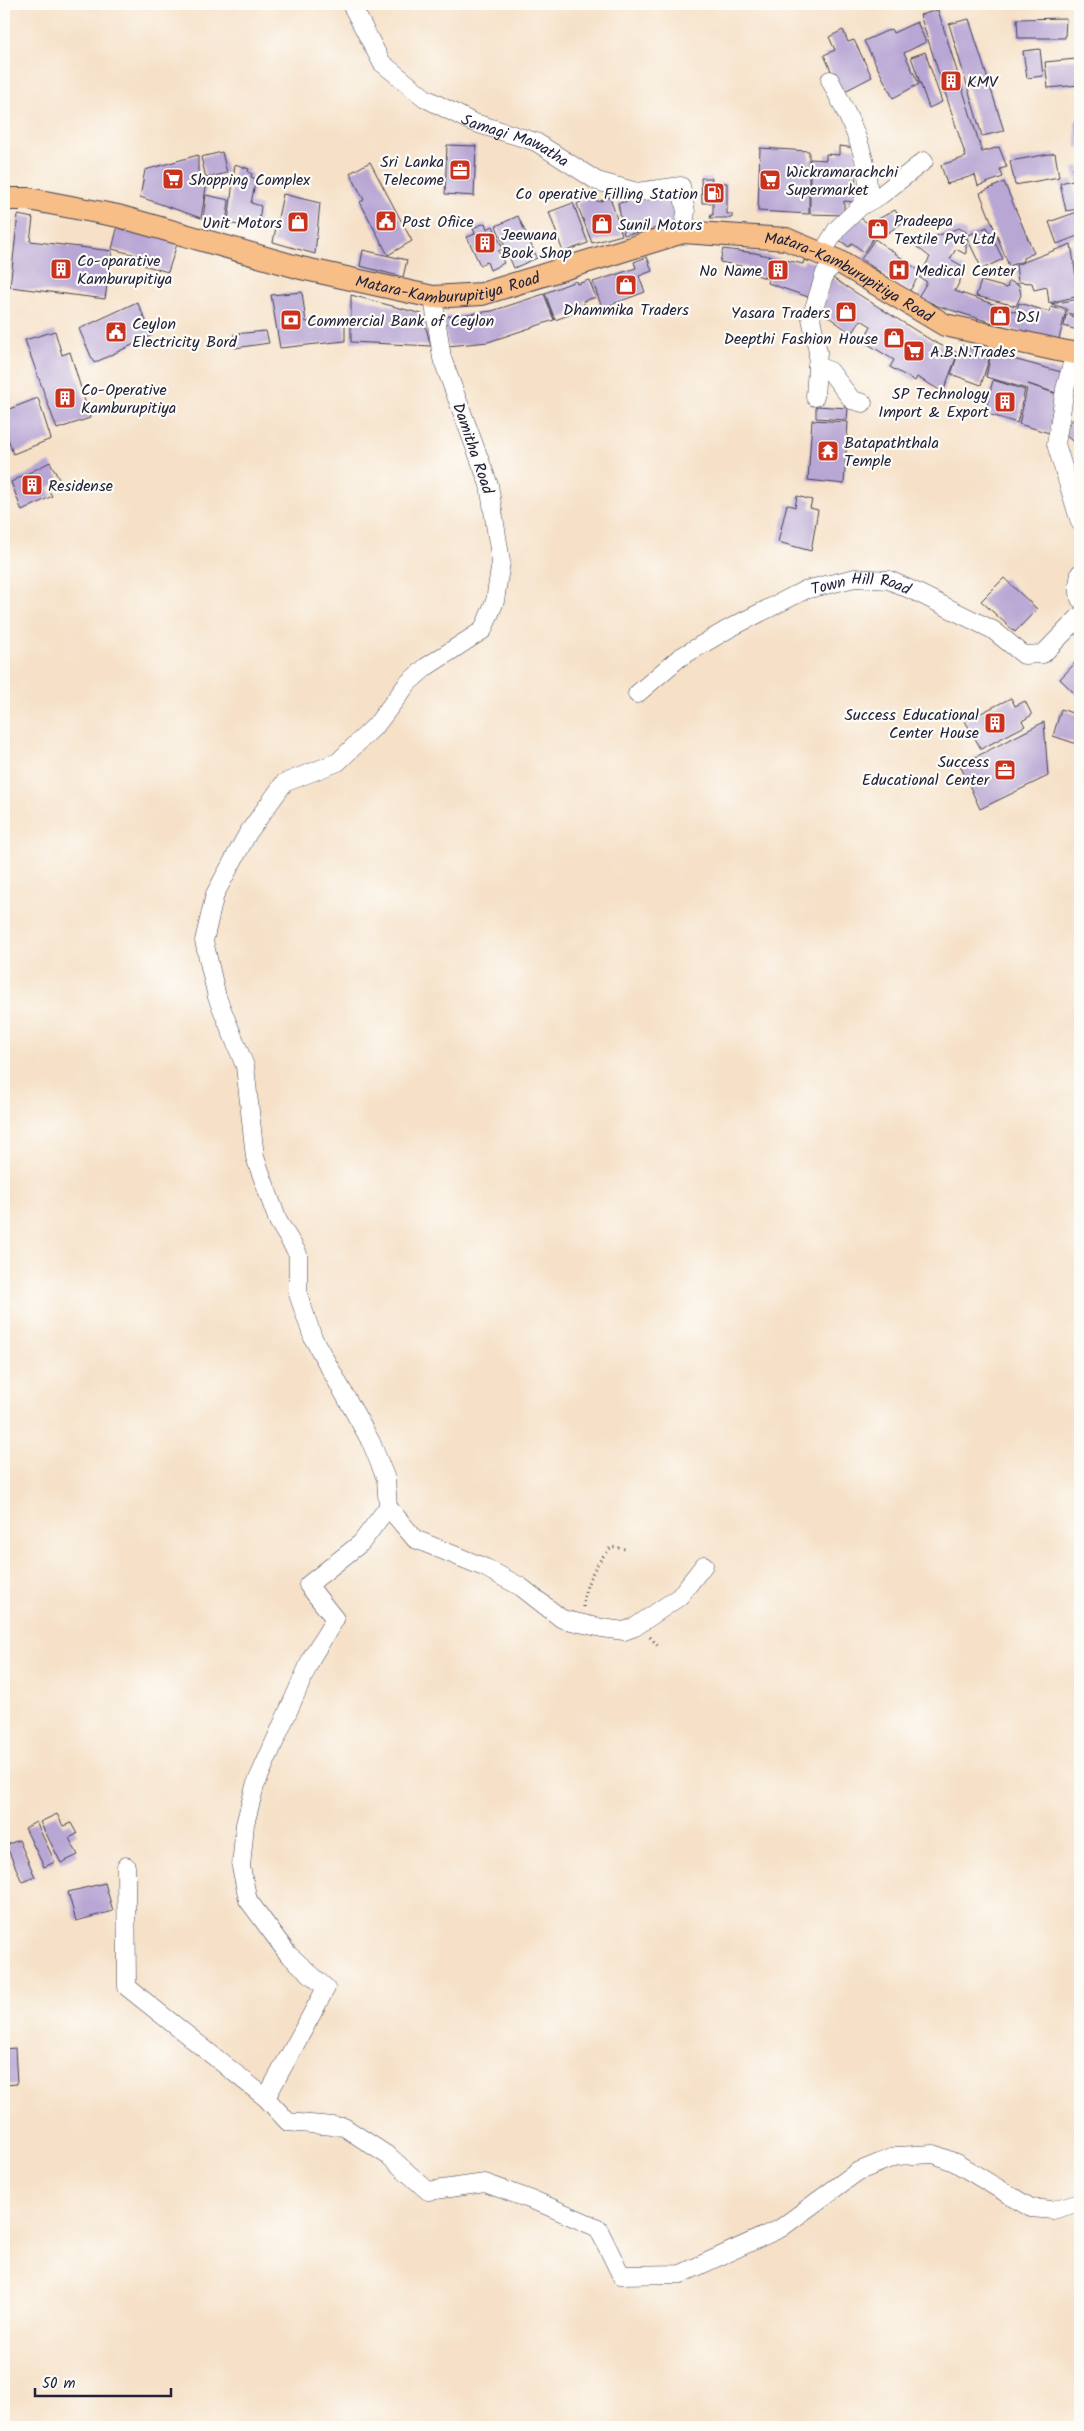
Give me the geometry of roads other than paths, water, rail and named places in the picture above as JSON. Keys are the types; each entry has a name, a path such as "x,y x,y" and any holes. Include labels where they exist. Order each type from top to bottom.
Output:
{"main road":[{"name":"Matara-Kamburupitiya Road","path":"4,199 29,199 118,216 301,268 433,297 482,294 683,232 786,239 830,257 945,325 1079,356"}],"street":[{"name":"Samagi Mawatha","path":"351,4 382,63 425,98 472,122 536,142 597,181 637,192 681,186 686,212 683,232"},
{"path":"830,80 851,123 863,156 868,186 861,206"},
{"path":"815,397 818,352 811,318 837,229 861,206 881,195 924,161"},
{"name":"Damitha Road","path":"388,1507 386,1478 372,1442 312,1338 298,1294 298,1254 278,1221 255,1157 245,1066 217,997 204,941 215,894 248,833 284,783 338,762 377,724 408,683 426,667 483,630 495,601 501,562 489,485 442,358 433,297"},
{"path":"1079,356 1065,389 1056,444 1080,522"},
{"path":"817,366 830,371 852,400 863,402"},
{"path":"1080,573 1078,586 1080,599"},
{"name":"Town Hill Road","path":"637,694 678,658 730,628 804,590 855,578 889,580 918,593 993,630 1024,655 1042,654 1080,616"},
{"path":"266,2098 326,1988 288,1954 248,1900 241,1867 245,1824 255,1786 313,1655 335,1619 308,1585 361,1542 388,1507 415,1539 486,1568 521,1587 562,1619 624,1631 634,1627 679,1597 704,1565"},
{"path":"126,1866 127,1987 266,2098 288,2122 344,2127 390,2156 428,2191 485,2183 543,2204 598,2228 621,2275 681,2274 781,2228 857,2172 896,2156 934,2154 956,2163 1032,2208 1053,2210 1080,2202"}],"place":[{"name":"KMV","path":"951,81"},
{"name":"Sri Lanka Telecome","path":"460,170"},
{"name":"Shopping Complex","path":"173,179"},
{"name":"Wickramarachchi Supermarket","path":"770,180"},
{"name":"Co operative Filling Station","path":"714,193"},
{"name":"Post Ofiice","path":"386,221"},
{"name":"Unit Motors","path":"298,222"},
{"name":"Sunil Motors","path":"602,224"},
{"name":"Pradeepa Textile Pvt Ltd","path":"878,229"},
{"name":"Jeewana Book Shop","path":"485,243"},
{"name":"Co-oparative Kamburupitiya","path":"61,269"},
{"name":"No Name","path":"778,270"},
{"name":"Medical Center","path":"899,270"},
{"name":"Dhammika Traders","path":"626,285"},
{"name":"Yasara Traders","path":"846,312"},
{"name":"DSI","path":"1000,316"},
{"name":"Commercial Bank of Ceylon","path":"291,320"},
{"name":"Ceylon Electricity Bord","path":"116,332"},
{"name":"Deepthi Fashion House","path":"894,338"},
{"name":"A.B.N.Trades","path":"914,351"},
{"name":"Co-Operative Kamburupitiya","path":"65,398"},
{"name":"SP Technology Import & Export","path":"1005,402"},
{"name":"Batapaththala Temple","path":"828,451"},
{"name":"Residense","path":"32,485"},
{"name":"Success Educational Center House","path":"995,723"},
{"name":"Success Educational Center","path":"1005,770"}]}
